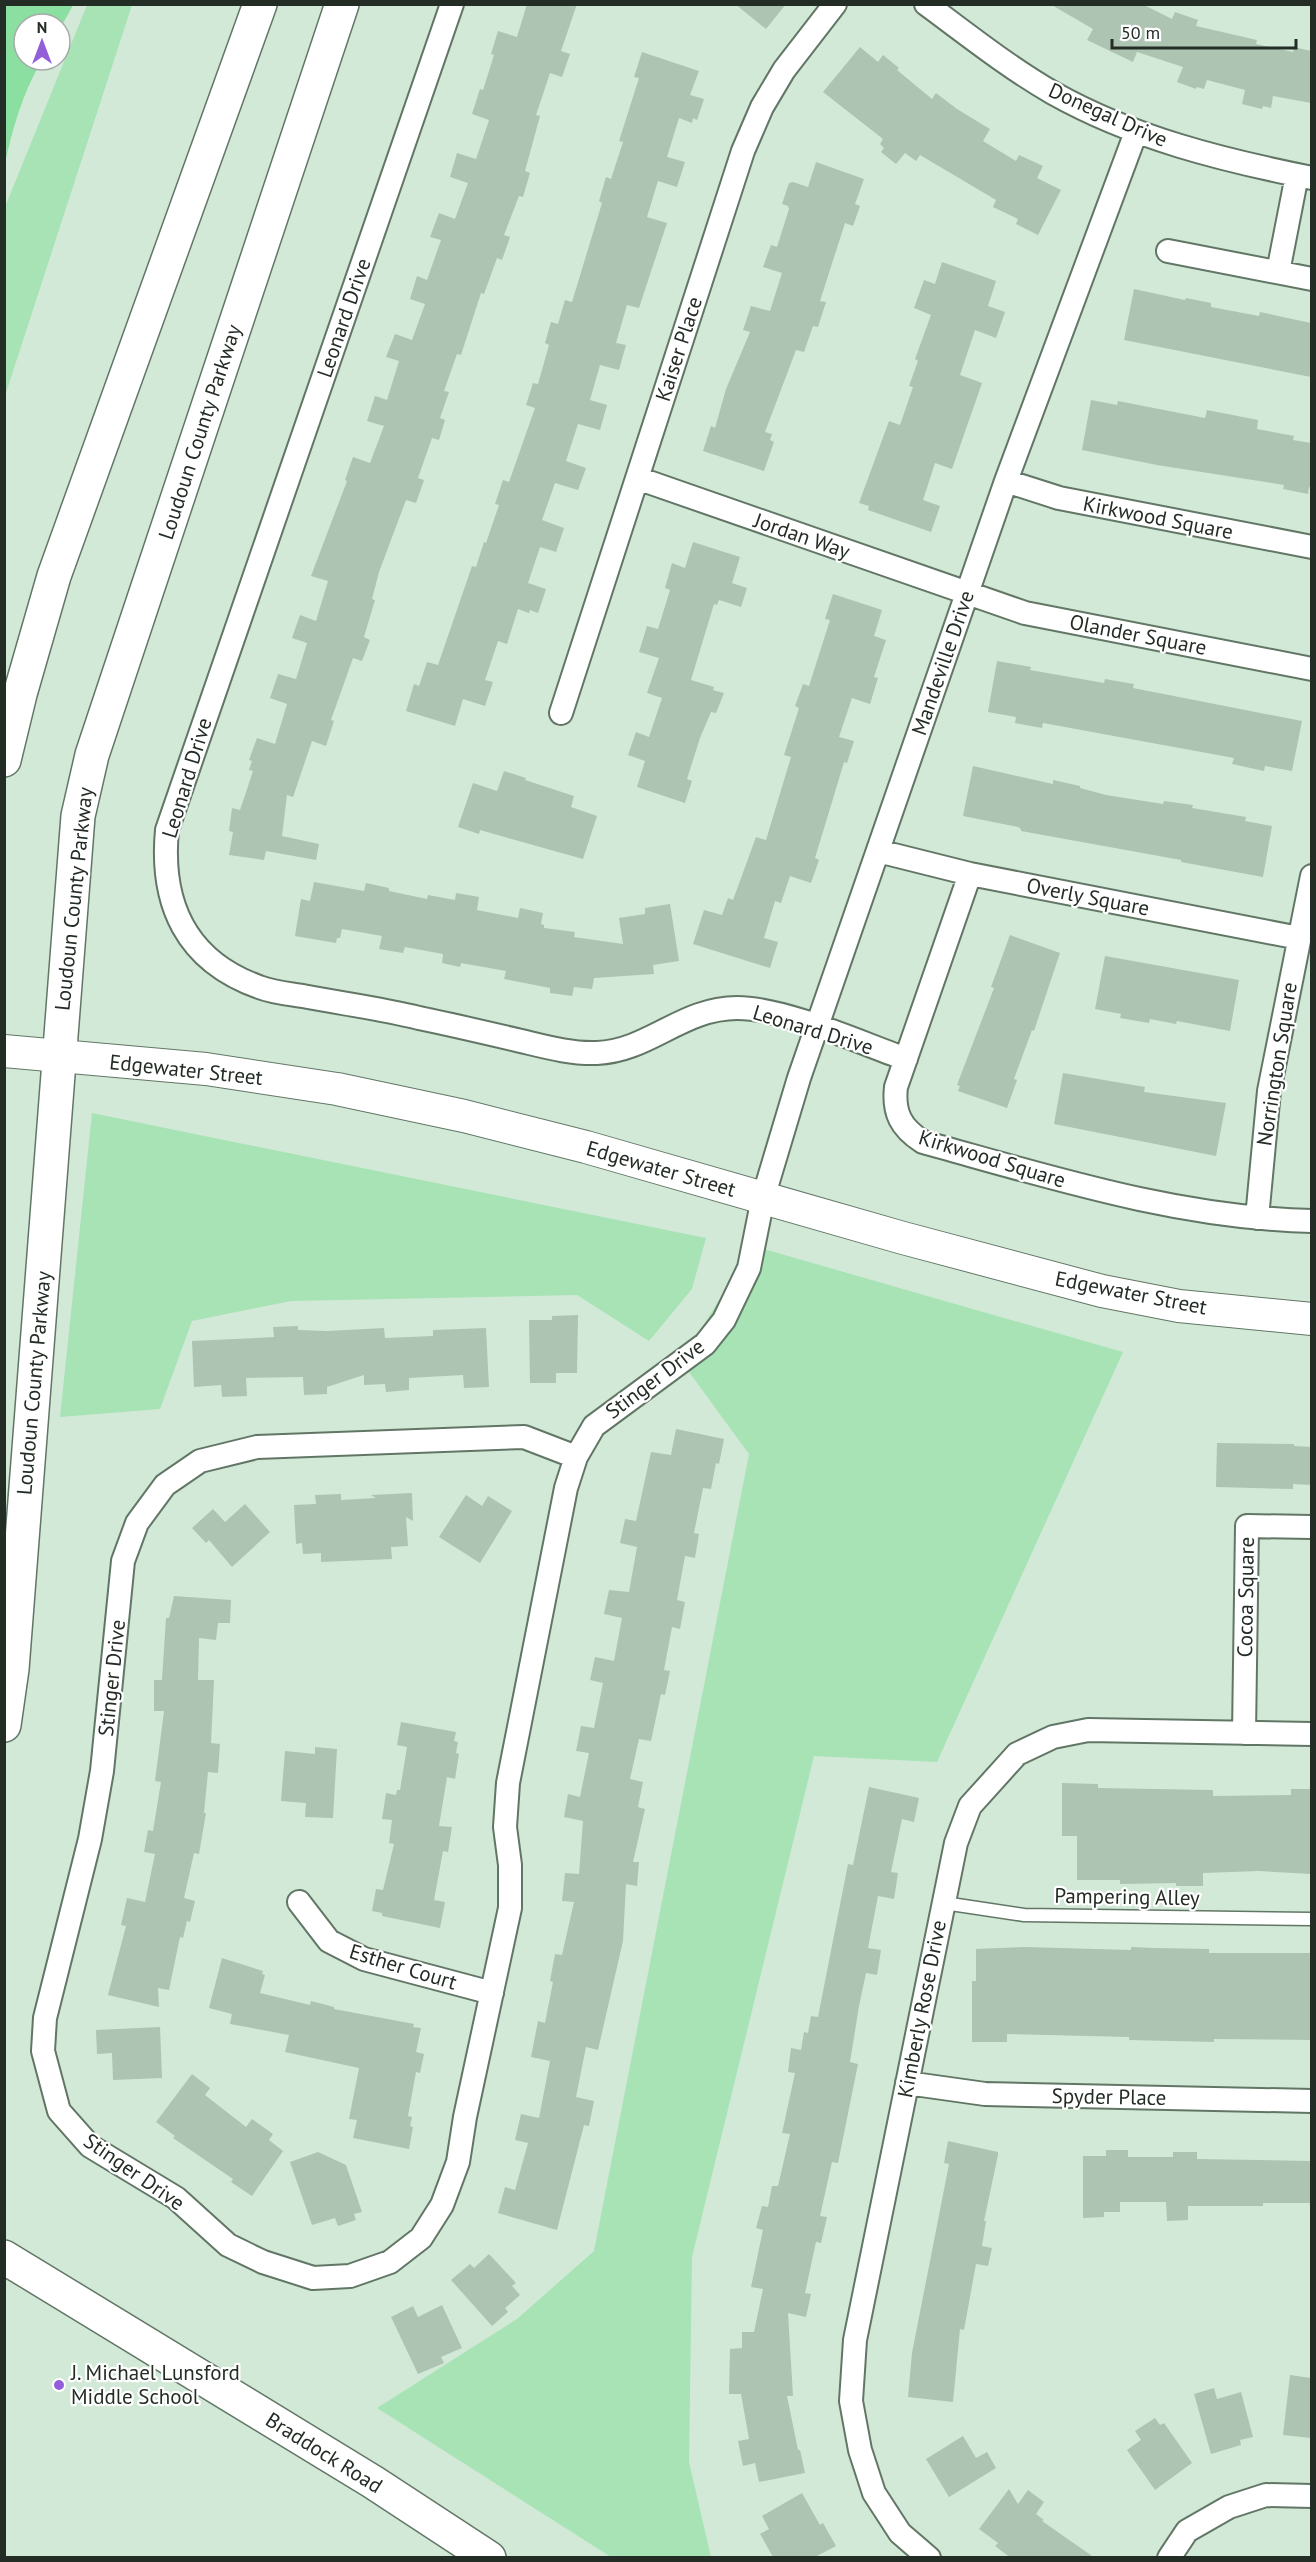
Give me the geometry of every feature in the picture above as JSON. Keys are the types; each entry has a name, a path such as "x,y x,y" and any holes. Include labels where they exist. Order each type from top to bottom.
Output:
{"main road":[{"path":"4,760 20,694 54,576 260,4"},
{"name":"Loudoun County Parkway","path":"4,1725 12,1669 78,816 92,755 342,4"},
{"name":"Braddock Road","path":"4,2257 373,2482 489,2558"}],"street":[{"name":"Leonard Drive","path":"452,4 167,830 164,859 168,888 174,907 193,942 213,963 233,976 261,988 416,1017 569,1052 598,1053 627,1047 652,1037 684,1019 719,1010 738,1008 765,1011 906,1059"},
{"name":"Kaiser Place","path":"561,713 743,151 762,107 784,70 835,4"},
{"name":"Donegal Drive","path":"926,4 1000,60 1055,93 1136,132 1199,153 1304,176"},
{"name":"Mandeville Drive","path":"764,1198 799,1078 1006,481 1136,132"},
{"path":"1278,272 1304,176"},
{"path":"1168,251 1311,279"},
{"name":"Jordan Way","path":"637,478 967,594"},
{"name":"Kirkwood Square","path":"1006,481 1059,498 1311,547"},
{"name":"Olander Square","path":"967,594 1026,613 1311,669"},
{"name":"Overly Square","path":"878,851 970,874 1299,938"},
{"name":"Kirkwood Square","path":"970,874 896,1087 894,1102 898,1117 908,1133 923,1142 1104,1192 1181,1208 1257,1218 1311,1221"},
{"name":"Norrington Square","path":"1257,1218 1269,1091 1311,876"},
{"name":"Edgewater Street","path":"4,1051 206,1069 337,1089 464,1116 586,1147 903,1238 1102,1291 1179,1306 1311,1319"},
{"name":"Stinger Drive","path":"576,1457 524,1437 257,1447 200,1461 165,1485 137,1523 123,1561 102,1771 90,1839 45,2018 43,2051 59,2111 90,2146 176,2198 228,2245 262,2262 313,2278 350,2276 390,2262 421,2238 442,2205 458,2162 465,2117 510,1908 510,1865 505,1827 508,1784 566,1488 576,1457 594,1426 705,1344 724,1320 749,1268 764,1198"},
{"name":"Cocoa Square","path":"1244,1732 1247,1526 1311,1527"},
{"name":"Kimberly Rose Drive","path":"929,2558 900,2533 874,2493 860,2450 851,2401 855,2340 956,1843 970,1806 1017,1754 1053,1737 1088,1730 1311,1734"},
{"name":"Esther Court","path":"299,1902 329,1941 364,1959 492,1993"},
{"name":"Spyder Place","path":"907,2083 985,2094 1311,2101"},
{"path":"1169,2558 1187,2531 1229,2507 1266,2495 1311,2496"}],"lane":[{"name":"Pampering Alley","path":"944,1903 1024,1915 1311,1919"}],"shaded area":[{"path":"5,4 73,5 69,12 12,12 12,72 36,72 19,110 5,163"},
{"path":"87,5 132,5 5,396 5,207 60,72 72,72 72,42"},
{"path":"92,1113 706,1238 692,1289 649,1341 577,1295 291,1301 192,1321 160,1409 60,1417"},
{"path":"753,1246 1123,1352 937,1762 814,1756 692,2257 689,2462 711,2557 611,2557 377,2408 517,2319 594,2251 749,1454 681,1361"}],"building":[{"path":"527,4 577,4 561,51 570,54 562,77 550,73 536,115 540,116 525,171 530,173 523,197 519,196 504,235 510,237 502,260 497,258 484,294 481,293 461,355 457,354 444,391 449,392 440,418 445,420 439,440 432,438 418,478 424,480 416,503 406,500 379,572 372,599 375,600 364,637 370,640 362,661 353,658 331,720 334,721 326,746 312,741 293,797 287,795 282,836 319,844 316,860 266,851 264,860 229,855 233,832 229,831 232,808 240,810 253,771 249,770 252,761 249,760 257,738 275,744 287,704 270,698 278,674 296,679 307,643 292,638 300,615 316,621 328,581 311,576 347,481 345,480 353,457 370,463 384,426 367,421 375,396 387,400 399,361 386,357 395,334 412,340 425,304 410,299 417,276 427,280 441,240 430,237 439,213 455,219 468,183 450,177 457,153 476,159 489,120 472,114 480,89 483,90 494,55 491,54 498,31 517,37"},
{"path":"735,4 786,4 766,29"},
{"path":"1050,4 1142,4 1172,19 1175,12 1198,20 1196,26 1257,40 1256,44 1293,52 1294,47 1311,51 1311,103 1273,96 1271,108 1263,106 1262,109 1242,104 1245,90 1207,80 1204,89 1197,87 1196,89 1177,82 1183,67 1137,52 1133,62 1087,40 1093,29"},
{"path":"860,47 878,62 883,55 899,68 897,70 932,99 936,93 990,129 983,141 1016,161 1019,155 1043,166 1037,178 1061,190 1038,235 1016,224 1018,219 993,207 996,200 920,155 916,161 905,153 896,164 881,152 884,148 880,144 883,139 823,92"},
{"path":"642,52 699,71 690,95 704,99 697,120 693,118 692,123 679,118 667,157 685,162 677,187 658,181 647,217 667,223 639,308 627,305 616,343 626,345 619,370 600,365 590,400 607,405 600,430 578,424 566,461 586,468 578,490 555,483 542,520 564,528 556,552 540,547 528,583 546,589 538,613 518,609 507,644 498,641 485,680 493,682 485,706 463,699 455,726 406,711 414,684 419,686 427,662 438,665 472,566 476,567 484,542 486,543 499,505 495,504 503,480 509,482 535,408 526,405 533,383 538,384 549,345 545,343 551,322 558,324 565,300 572,302 602,203 599,201 606,177 611,179 623,142 619,141 639,78 634,77"},
{"path":"816,162 864,179 855,204 860,206 853,226 845,223 820,301 826,302 818,327 813,326 804,352 796,350 765,432 772,434 770,440 774,442 764,471 703,451 711,426 715,428 726,389 750,332 743,330 751,306 770,311 782,273 763,267 771,245 777,247 789,209 788,206 782,204 789,183 793,182 808,187"},
{"path":"942,262 996,281 988,306 1005,312 996,338 975,330 960,375 982,383 952,469 935,463 923,500 940,506 931,532 868,510 869,506 859,503 889,421 900,425 913,387 909,386 918,361 915,359 931,315 914,308 924,280 935,284"},
{"path":"1134,289 1211,303 1211,307 1259,316 1260,312 1311,323 1311,377 1124,340"},
{"path":"1091,400 1117,405 1118,401 1205,418 1207,410 1258,420 1257,429 1294,436 1293,440 1311,443 1311,488 1309,487 1308,494 1283,489 1284,485 1157,465 1082,450"},
{"path":"693,542 740,557 732,583 747,588 741,607 719,600 717,605 714,604 691,680 714,687 713,690 724,693 716,713 711,712 700,738 687,779 692,781 685,803 637,787 645,761 628,755 636,732 649,737 662,698 647,693 659,658 639,652 647,626 658,629 670,590 665,588 672,563 685,568"},
{"path":"833,594 882,610 874,636 886,640 874,677 878,678 870,704 852,698 839,737 854,741 847,763 844,762 815,858 819,860 811,883 790,876 781,903 775,901 764,938 778,942 770,968 693,944 704,910 722,915 728,898 733,900 756,837 766,840 791,757 784,755 799,708 795,706 803,684 809,686 830,620 825,619"},
{"path":"997,661 1031,667 1030,670 1104,683 1105,679 1134,684 1133,688 1302,721 1292,771 1265,766 1264,771 1232,764 1234,758 1043,723 1042,728 1015,723 1016,717 988,712"},
{"path":"973,766 1053,784 1053,780 1106,795 1163,804 1164,801 1193,805 1192,808 1246,817 1245,821 1272,826 1263,877 1021,831 1018,827 963,816"},
{"path":"504,771 574,796 571,807 597,816 583,859 480,830 479,834 458,827 473,783 497,791"},
{"path":"314,882 364,891 366,883 389,888 389,891 427,899 428,895 455,900 456,893 479,897 477,910 518,918 520,908 543,913 541,924 544,928 575,932 574,937 623,944 619,918 645,914 645,908 670,904 679,961 653,965 654,974 594,978 592,989 574,987 572,996 550,993 550,988 504,979 506,971 461,963 460,967 442,963 443,954 405,947 403,953 379,949 382,936 342,929 336,943 295,936 301,899 310,901"},
{"path":"1010,935 1060,953 1034,1031 1032,1030 1014,1079 1017,1080 1007,1108 958,1091 960,1086 957,1085 994,988 991,987"},
{"path":"1105,956 1239,980 1230,1031 1177,1021 1176,1024 1150,1019 1149,1023 1120,1018 1121,1014 1095,1009"},
{"path":"1063,1073 1145,1087 1144,1092 1226,1103 1216,1156 1054,1124"},
{"path":"578,1315 577,1373 556,1373 556,1383 530,1383 529,1320 552,1320 552,1316"},
{"path":"298,1326 298,1330 327,1331 384,1328 385,1338 433,1336 433,1330 486,1328 489,1387 464,1388 463,1375 409,1378 409,1390 386,1392 385,1384 364,1385 364,1375 327,1387 327,1394 304,1395 303,1377 246,1378 247,1396 222,1397 221,1385 194,1387 192,1341 274,1337 273,1327"},
{"path":"676,1429 724,1439 711,1489 703,1488 694,1533 699,1534 695,1558 685,1556 677,1600 685,1602 680,1629 672,1627 664,1670 670,1671 665,1695 661,1694 651,1741 639,1739 630,1779 643,1782 638,1807 645,1809 633,1862 639,1862 637,1886 626,1884 623,1941 598,2050 586,2047 576,2097 594,2101 589,2126 584,2125 557,2230 498,2213 505,2187 515,2190 528,2143 515,2140 521,2114 539,2118 550,2061 531,2057 538,2021 545,2023 553,1982 550,1981 555,1954 562,1955 574,1902 562,1901 565,1873 579,1874 583,1821 564,1817 568,1794 580,1797 589,1753 576,1751 581,1726 594,1728 603,1683 590,1680 595,1657 614,1661 622,1618 604,1614 609,1590 629,1592 637,1547 620,1543 625,1519 636,1521 651,1452 671,1455"},
{"path":"1217,1443 1294,1444 1294,1446 1311,1447 1311,1485 1293,1484 1293,1489 1216,1487"},
{"path":"412,1493 413,1521 406,1517 408,1546 391,1547 392,1559 321,1562 321,1553 303,1554 302,1543 296,1544 294,1505 316,1504 315,1495 341,1494 341,1500 376,1498 371,1495"},
{"path":"466,1495 482,1506 488,1496 512,1511 480,1563 439,1537"},
{"path":"245,1504 270,1532 232,1567 209,1540 206,1543 192,1528 213,1509 225,1522"},
{"path":"174,1596 231,1600 230,1623 218,1623 216,1640 199,1638 198,1680 214,1680 211,1743 220,1744 218,1773 208,1772 204,1813 206,1813 199,1854 194,1853 184,1898 195,1901 190,1922 187,1921 183,1938 180,1937 169,1990 158,1988 159,2007 108,1995 126,1926 121,1925 127,1898 145,1902 155,1854 144,1852 148,1830 153,1831 161,1782 155,1781 164,1711 154,1711 154,1680 162,1680 166,1618 169,1618"},
{"path":"401,1722 456,1732 454,1741 458,1742 456,1753 459,1754 455,1779 447,1777 439,1826 452,1827 448,1852 443,1851 434,1900 445,1902 440,1928 382,1916 382,1913 372,1911 376,1889 383,1890 394,1844 389,1843 392,1820 382,1819 386,1793 396,1795 397,1790 400,1790 407,1747 397,1745"},
{"path":"315,1747 337,1749 333,1818 305,1817 306,1803 281,1801 285,1751 315,1754"},
{"path":"1062,1783 1098,1784 1098,1788 1213,1790 1213,1796 1291,1795 1291,1789 1311,1789 1311,1874 1259,1871 1203,1873 1203,1886 1176,1886 1176,1883 1120,1884 1120,1880 1077,1880 1077,1836 1062,1836"},
{"path":"869,1787 919,1798 914,1822 902,1819 891,1872 898,1873 894,1899 878,1896 868,1948 881,1950 877,1975 866,1973 859,2006 850,2062 858,2064 838,2163 832,2162 820,2216 827,2217 821,2243 816,2242 805,2293 811,2294 806,2317 788,2313 793,2396 787,2396 805,2473 759,2482 755,2463 743,2466 738,2441 749,2439 741,2394 729,2394 730,2349 742,2348 742,2332 754,2332 763,2289 751,2287 763,2230 756,2228 762,2206 768,2207 772,2186 778,2186 790,2134 782,2133 795,2073 788,2072 791,2048 801,2050 804,2032 808,2033 811,2016 818,2017 848,1864 853,1865"},
{"path":"1025,1947 1131,1950 1131,1947 1209,1949 1209,1953 1311,1953 1311,2040 1214,2039 1214,2042 1007,2034 1007,2042 972,2042 972,1981 976,1981 976,1949"},
{"path":"222,1958 263,1971 262,1974 265,1975 260,1993 310,2005 311,2001 334,2007 334,2009 414,2024 413,2027 421,2028 416,2052 424,2054 420,2073 416,2072 408,2116 412,2117 410,2126 413,2127 409,2149 353,2138 357,2120 349,2119 359,2068 285,2052 289,2035 230,2024 232,2014 209,2008"},
{"path":"160,2027 162,2078 113,2080 112,2053 97,2054 96,2030"},
{"path":"192,2074 210,2088 205,2095 246,2127 252,2119 273,2134 269,2140 283,2151 252,2196 231,2182 233,2179 173,2138 175,2136 156,2122"},
{"path":"948,2141 998,2152 984,2221 986,2221 982,2246 992,2248 988,2266 976,2264 964,2330 960,2329 953,2402 908,2397 912,2353 949,2164 944,2163"},
{"path":"1106,2150 1128,2150 1128,2157 1173,2157 1173,2152 1197,2152 1197,2159 1311,2161 1311,2203 1263,2203 1263,2206 1188,2206 1188,2220 1167,2221 1166,2202 1120,2202 1120,2212 1104,2212 1104,2217 1083,2218 1083,2156 1106,2156"},
{"path":"318,2152 346,2165 362,2212 354,2214 356,2220 338,2226 335,2218 312,2225 290,2162"},
{"path":"489,2254 516,2283 512,2286 520,2295 505,2308 508,2312 492,2326 451,2280 470,2264 474,2268"},
{"path":"442,2305 462,2348 441,2357 444,2363 418,2374 391,2317 413,2306 418,2317"},
{"path":"1290,2375 1311,2378 1311,2438 1283,2435"},
{"path":"1214,2388 1217,2399 1241,2392 1253,2437 1240,2440 1241,2445 1211,2454 1194,2394"},
{"path":"1155,2418 1160,2425 1164,2423 1192,2463 1155,2490 1127,2450 1141,2440 1135,2431"},
{"path":"963,2436 976,2458 987,2452 996,2468 949,2497 926,2459"},
{"path":"1009,2489 1018,2504 1028,2490 1044,2502 1036,2514 1044,2520 1042,2521 1095,2558 1011,2558 995,2546 998,2543 979,2529"},
{"path":"802,2493 820,2525 823,2523 836,2546 815,2557 773,2557 760,2534 769,2529 762,2516"}],"place":[{"name":"J. Michael Lunsford Middle School","path":"59,2385"}]}
